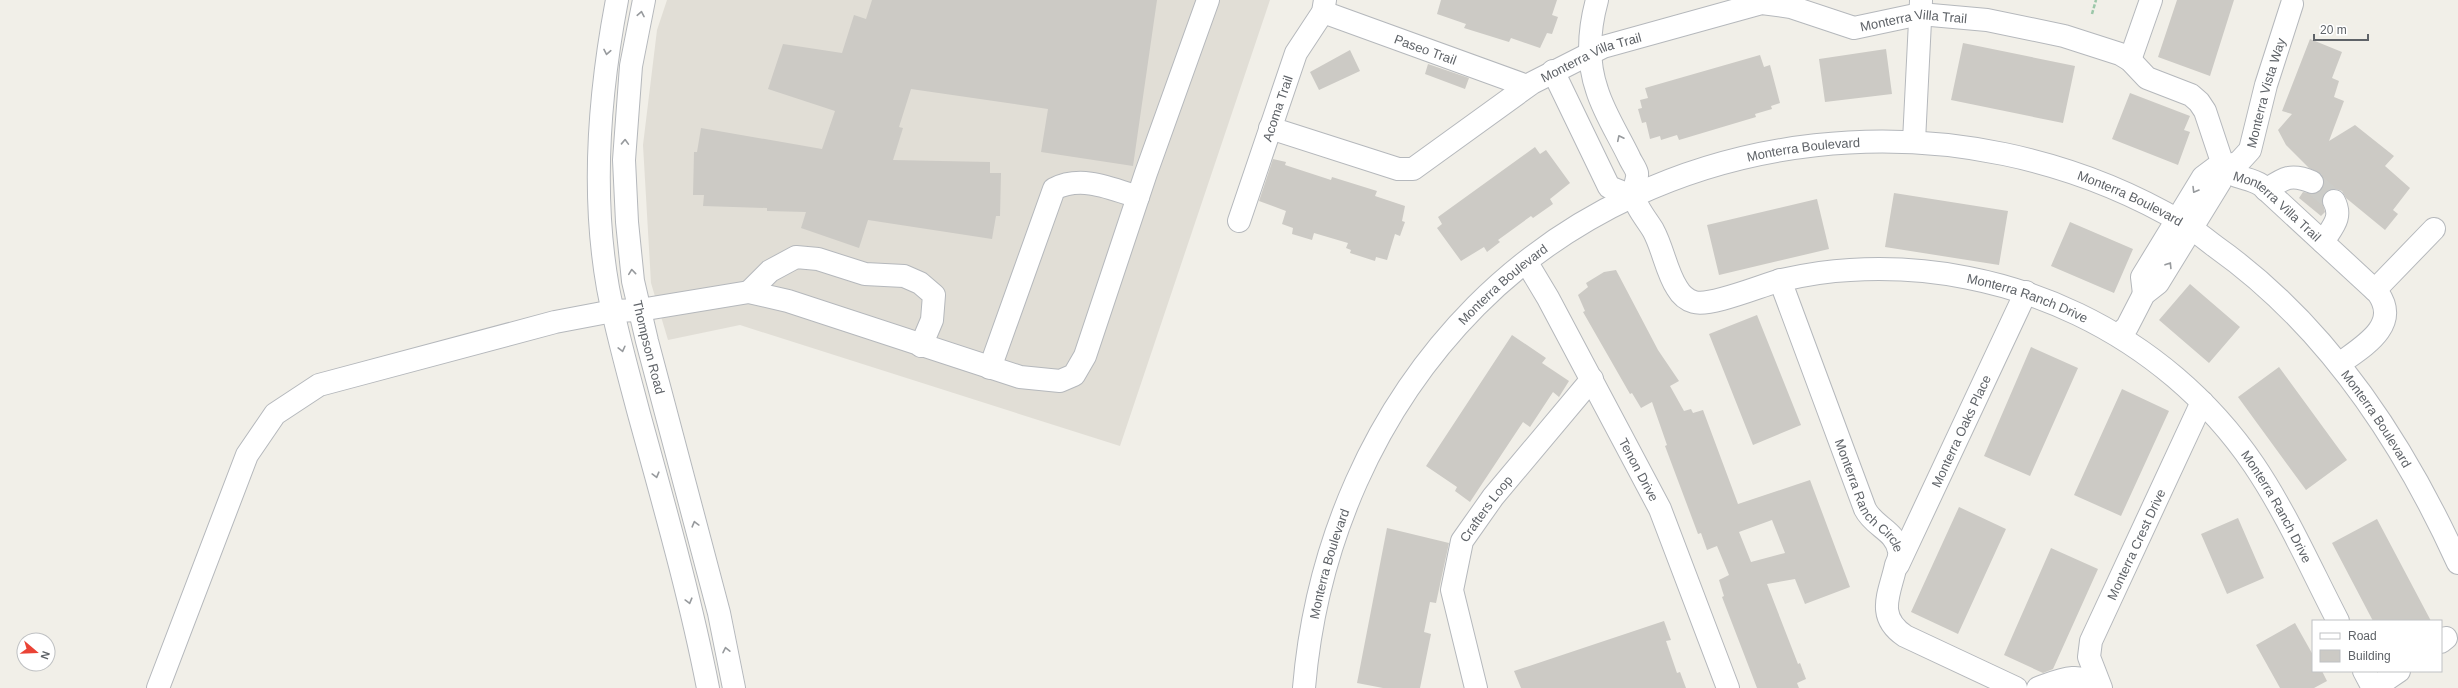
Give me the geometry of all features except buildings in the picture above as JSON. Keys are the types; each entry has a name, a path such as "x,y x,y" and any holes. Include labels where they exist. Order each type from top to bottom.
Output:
{"street":[{"name":"Thompson Road","path":"617,0 605,63 599,160 602,224 608,287 694,619 708,688"},
{"name":"Thompson Road","path":"644,0 631,66 624,160 627,222 634,282 719,613 734,688"},
{"path":"158,688 247,455 275,414 319,385 555,322 613,311 640,310 749,292 788,301 921,346 1020,377 1060,381 1074,375 1085,356 1138,197 1208,0"},
{"path":"1554,71 1609,187 1634,197 1637,173 1597,90 1591,53 1590,27 1597,0"},
{"path":"2130,60 2151,0"},
{"name":"Monterra Villa Trail","path":"1270,128 1398,169 1413,169 1527,86 1554,71 1608,45 1720,7 1762,3 1791,7 1854,28 1921,7 2025,27 2101,47 2130,60 2147,78 2191,95 2199,102 2205,111 2224,168 2234,176 2255,181 2375,290 2385,308 2385,318 2381,329 2374,337 2339,364"},
{"name":"Monterra Vista Way","path":"2118,335 2127,327 2144,294 2142,277 2185,224 2203,177 2215,168 2224,168 2239,162 2253,145 2266,85 2292,4"},
{"name":"Paseo Trail","path":"1324,6 1527,86"},
{"name":"Acoma Trail","path":"1239,221 1296,53 1324,6"},
{"path":"1914,141 1921,7"},
{"path":"1575,117 1603,103"},
{"name":"Monterra Boulevard","path":"1304,688 1316,603 1330,546 1356,479 1377,438 1424,365 1478,304 1527,263 1590,220 1634,197 1693,172 1761,153 1831,143 1914,141 1973,148 2042,163 2110,187 2185,224 2238,263 2281,300 2339,364 2370,409 2432,506 2458,563"},
{"path":"2266,190 2281,180 2298,176 2312,182"},
{"path":"990,368 1054,189 1067,182 1092,183 1138,197"},
{"name":"Monterra Ranch Drive","path":"1634,197 1655,234 1675,286 1687,299 1698,303 1708,303 1780,280 1848,270 1911,270 1973,278 2026,292 2063,306 2118,335 2169,372 2202,402 2235,439 2270,491 2337,620"},
{"path":"2323,242 2337,220 2338,210 2334,201"},
{"path":"2375,290 2434,229"},
{"path":"749,292 770,271 796,257 818,259 865,274 904,276 920,283 934,295 932,320 921,346"},
{"name":"Tenon Drive","path":"1527,263 1592,379 1660,509 1728,688"},
{"name":"Monterra Ranch Circle","path":"1780,280 1865,509 1875,522 1890,533 1898,544 1900,555 1886,602 1890,623 1896,630 1905,636 2016,688"},
{"name":"Monterra Oaks Place","path":"1896,569 2026,292"},
{"name":"Crafters Loop","path":"1476,688 1452,590 1462,541 1493,497 1592,379"},
{"name":"Monterra Crest Drive","path":"2100,688 2090,657 2091,641 2202,402"},
{"name":"Monterra Boulevard","path":"2432,506 2458,527"},
{"path":"2365,672 2373,688 2397,672"},
{"path":"2038,688 2077,676 2086,678 2100,688"}],"path":[{"path":"2092,14 2096,0"}],"shaded area":[{"path":"667,0 1270,0 1120,446 740,325 668,340 651,283 643,145 657,30"}],"tunnel":[{"path":"2312,182 2334,201"}]}
